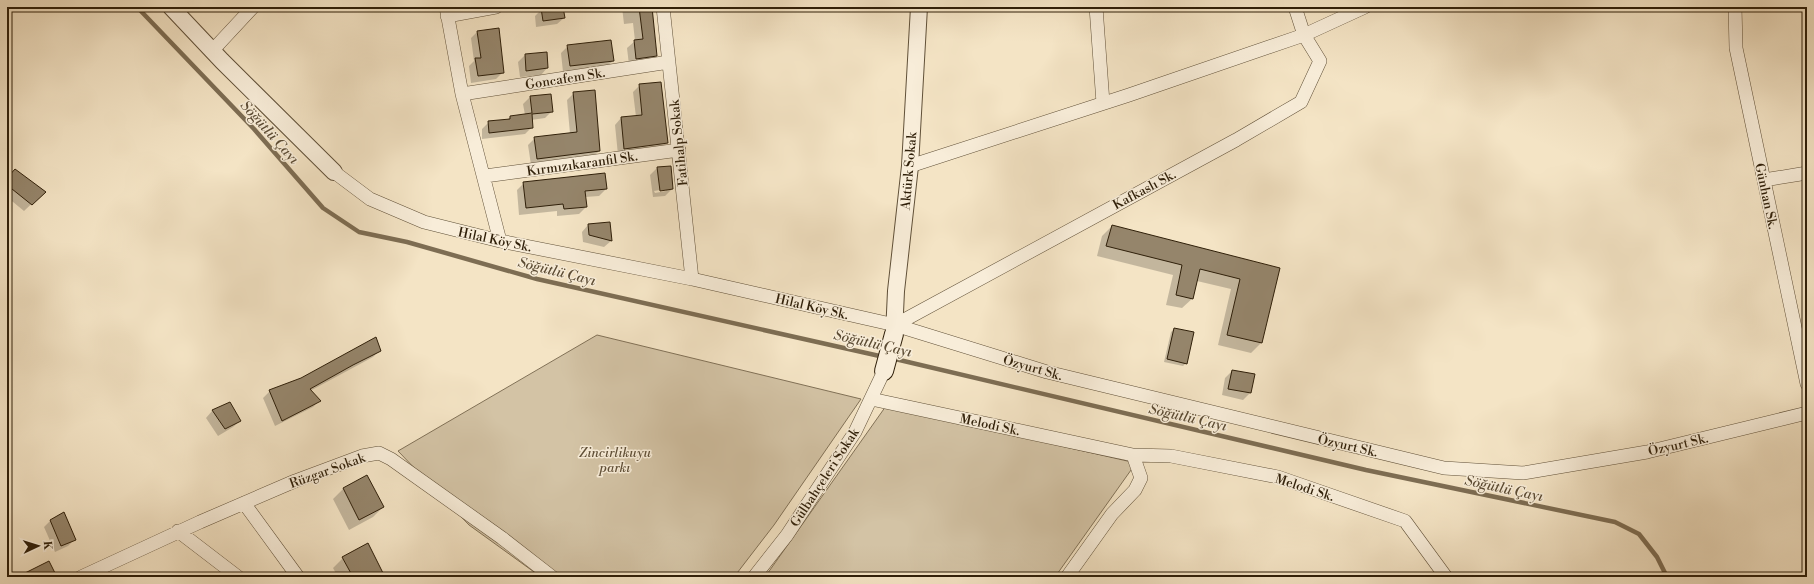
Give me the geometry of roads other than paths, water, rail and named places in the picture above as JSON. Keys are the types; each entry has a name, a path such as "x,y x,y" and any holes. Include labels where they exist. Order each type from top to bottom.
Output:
{"main road":[{"path":"884,371 894,330"}],"street":[{"name":"Hilal Köy Sk.","path":"171,7 212,51 334,172 370,199 424,222 500,241 692,279 894,330"},
{"path":"212,51 253,7"},
{"path":"496,7 446,12 462,94 485,176 489,202 500,241"},
{"name":"Fatihalp Sokak","path":"663,7 692,279"},
{"name":"Aktürk Sokak","path":"894,330 896,291 910,166 918,7"},
{"path":"1096,7 1103,103"},
{"name":"Kafkaslı Sk.","path":"894,330 1236,140 1301,102 1320,61 1304,34 1296,7"},
{"path":"910,166 1103,103 1304,34 1365,7"},
{"name":"Günhan Sk.","path":"1735,7 1736,48 1807,384"},
{"name":"Goncafem Sk.","path":"462,94 669,62"},
{"name":"Kırmızıkaranfil Sk.","path":"485,176 679,150"},
{"path":"1764,180 1807,173"},
{"name":"Özyurt Sk.","path":"894,330 1047,372 1444,468 1523,473 1647,452 1807,413"},
{"name":"Gülbahçeleri Sokak","path":"754,577 787,535 855,432 884,371"},
{"name":"Melodi Sk.","path":"871,399 1133,455 1171,456 1278,478 1405,521 1446,577"},
{"name":"Rüzgar Sokak","path":"81,577 178,531 244,503 362,456 379,452 502,538 552,577"},
{"path":"1067,577 1112,514 1135,490 1141,478 1133,455"},
{"path":"244,503 298,577"},
{"path":"178,531 238,577"}],"waterway":[{"name":"Söğütlü Çayı","path":"137,7 254,129 323,208 359,232 407,242 537,279 884,357"},
{"name":"Söğütlü Çayı","path":"891,358 1366,470 1615,522 1639,534 1657,557 1667,577"}],"park label":[{"name":"Zincirlikuyu parkı","path":"615,460"}]}
